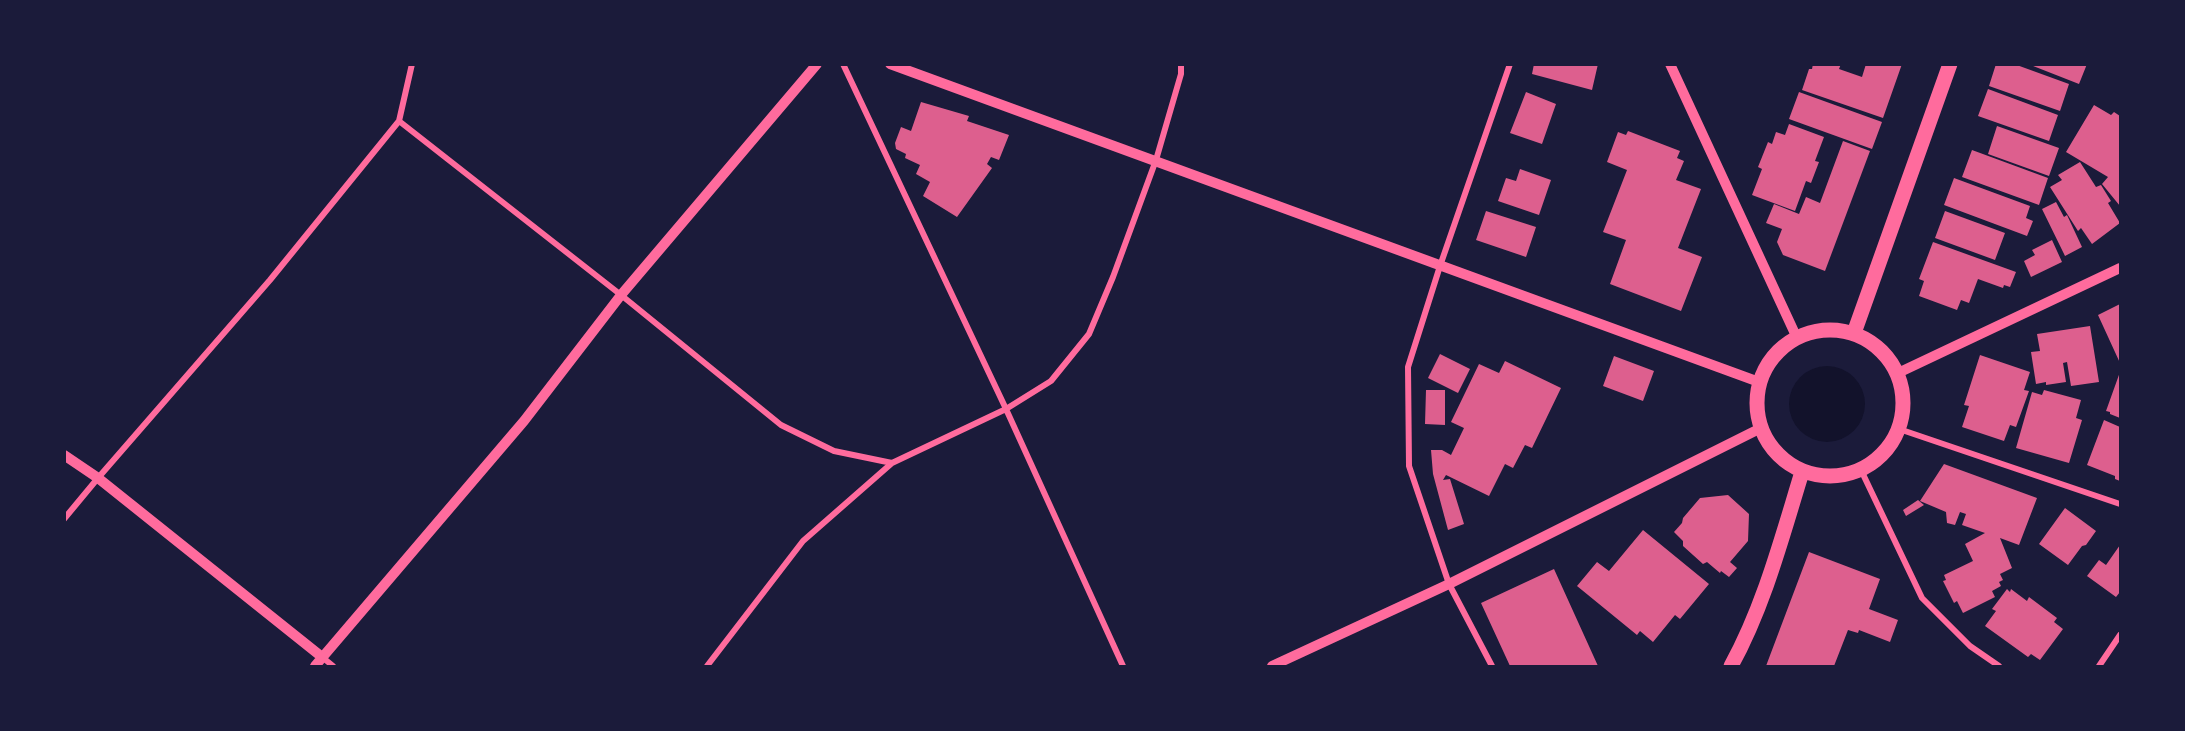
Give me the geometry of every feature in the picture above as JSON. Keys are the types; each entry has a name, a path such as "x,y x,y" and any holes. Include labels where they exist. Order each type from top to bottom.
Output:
{"main road":[{"path":"1854,333 1950,64"},
{"path":"1831,329 1854,333 1875,344 1890,360 1898,373 1904,398 1904,413 1899,429 1893,442 1884,453 1861,470 1849,475 1825,477 1802,472 1785,462 1768,443 1761,428 1756,405 1759,382 1774,355 1797,338 1807,333 1831,329"},
{"path":"1731,666 1753,619 1781,541 1802,472"}],"street":[{"path":"64,519 270,280 399,121 412,64"},
{"path":"315,666 524,421 621,295 817,64"},
{"path":"843,64 1006,409 1123,666"},
{"path":"890,64 1759,382"},
{"path":"707,666 803,542 892,464 1006,409 1051,381 1089,334 1113,277 1156,160 1181,74 1181,64"},
{"path":"1492,666 1449,584 1409,466 1408,367 1440,266 1510,64"},
{"path":"1670,64 1797,338"},
{"path":"399,121 621,295 781,425 834,451 892,464"},
{"path":"1898,373 2121,267"},
{"path":"1272,666 1449,584 1761,428"},
{"path":"1899,429 2121,504"},
{"path":"64,455 98,478 333,666"},
{"path":"1861,470 1922,598 1970,646 1999,666"},
{"path":"2100,666 2121,636"}],"shaded area":[{"path":"1835,366 1848,372 1859,383 1865,396 1863,419 1848,436 1835,442 1819,442 1806,436 1791,419 1789,396 1795,383 1812,368"}],"building":[{"path":"1534,64 1598,64 1592,90 1532,74"},
{"path":"1813,64 1841,64 1839,69 1862,77 1866,64 1902,64 1883,118 1802,90"},
{"path":"1996,64 2014,64 2069,84 2060,111 1989,86"},
{"path":"2028,64 2087,64 2079,84"},
{"path":"1988,89 2058,115 2049,141 1978,116"},
{"path":"1526,92 1556,104 1542,144 1510,133"},
{"path":"1799,92 1882,122 1872,149 1789,119"},
{"path":"921,102 969,116 967,121 1009,135 999,160 991,157 987,164 992,168 957,217 923,196 930,182 916,174 920,165 905,158 906,154 896,149 895,143 901,127 911,131"},
{"path":"2094,105 2111,115 2114,112 2120,116 2120,206 2102,184 2108,177 2066,152"},
{"path":"1789,124 1824,137 1815,161 1819,162 1811,183 1806,181 1795,211 1752,195 1762,169 1758,167 1768,142 1772,144 1776,132 1785,135"},
{"path":"1997,126 2059,148 2049,176 1988,154"},
{"path":"1628,131 1680,151 1677,158 1684,161 1676,180 1701,189 1678,248 1702,257 1681,311 1610,284 1626,240 1603,232 1627,170 1607,162 1618,132 1626,135"},
{"path":"1843,141 1870,151 1825,271 1783,255 1777,242 1782,229 1766,223 1774,204 1799,214 1806,197 1820,203"},
{"path":"1972,150 2048,178 2039,205 1962,177"},
{"path":"2080,162 2096,187 2101,185 2120,223 2092,244 2081,228 2078,231 2050,187 2062,180 2058,175"},
{"path":"1520,169 1551,180 1539,215 1498,201 1506,178 1516,181"},
{"path":"1954,178 2030,206 2026,218 2033,221 2027,236 1944,205"},
{"path":"2056,202 2064,217 2067,215 2082,247 2065,256 2042,209"},
{"path":"1486,211 1536,227 1526,257 1476,240"},
{"path":"1945,211 2005,233 1995,260 1935,238"},
{"path":"2052,240 2062,262 2031,277 2024,261 2035,255 2032,250"},
{"path":"1933,242 2016,272 2010,287 2004,285 2003,288 1978,279 1969,303 1961,300 1957,310 1919,296 1924,281 1919,279"},
{"path":"2120,304 2120,363 2098,315"},
{"path":"2090,326 2099,382 2071,386 2067,362 2063,363 2066,382 2036,384 2031,352 2040,351 2037,334"},
{"path":"1440,354 1470,369 1458,393 1428,378"},
{"path":"1980,355 2030,372 2024,390 2029,391 2016,427 2010,425 2004,441 1962,427 1969,406 1964,405"},
{"path":"1614,356 1654,371 1643,401 1603,386"},
{"path":"1505,361 1561,388 1532,448 1525,445 1513,468 1505,464 1489,496 1446,475 1443,480 1450,479 1464,524 1448,530 1433,474 1431,450 1442,450 1451,455 1464,428 1451,422 1479,364 1499,373"},
{"path":"2120,372 2120,418 2106,411"},
{"path":"1426,390 1445,390 1445,425 1425,424"},
{"path":"2044,390 2081,400 2076,418 2082,420 2069,463 2016,448 2032,392 2042,395"},
{"path":"2104,420 2120,427 2120,481 2115,479 2115,476 2087,465"},
{"path":"1944,464 2037,498 2019,545 2000,538 2012,568 2000,574 2003,580 1999,582 2001,586 1992,591 1995,597 1963,613 1957,601 1954,603 1943,581 1946,580 1944,575 1973,561 1965,544 1985,533 1962,525 1966,514 1960,512 1955,525 1947,523 1946,512 1920,501"},
{"path":"1728,495 1749,514 1748,541 1730,562 1737,568 1729,577 1707,562 1703,564 1683,546 1683,541 1674,532 1700,498"},
{"path":"1918,500 1924,505 1906,516 1903,510"},
{"path":"2065,508 2096,531 2068,565 2039,544"},
{"path":"1643,530 1709,584 1680,619 1675,615 1653,642 1640,631 1637,635 1577,586 1597,562 1609,571"},
{"path":"2120,545 2120,592 2116,597 2087,576 2099,560 2106,565"},
{"path":"1809,552 1880,579 1869,609 1898,620 1890,642 1859,630 1858,633 1848,630 1834,666 1766,666"},
{"path":"1554,569 1598,666 1510,666 1481,603"},
{"path":"2007,589 2010,592 2011,589 2027,601 2029,597 2057,618 2054,622 2063,629 2040,660 2031,654 2028,657 1985,626 1996,611 1992,609"}]}
